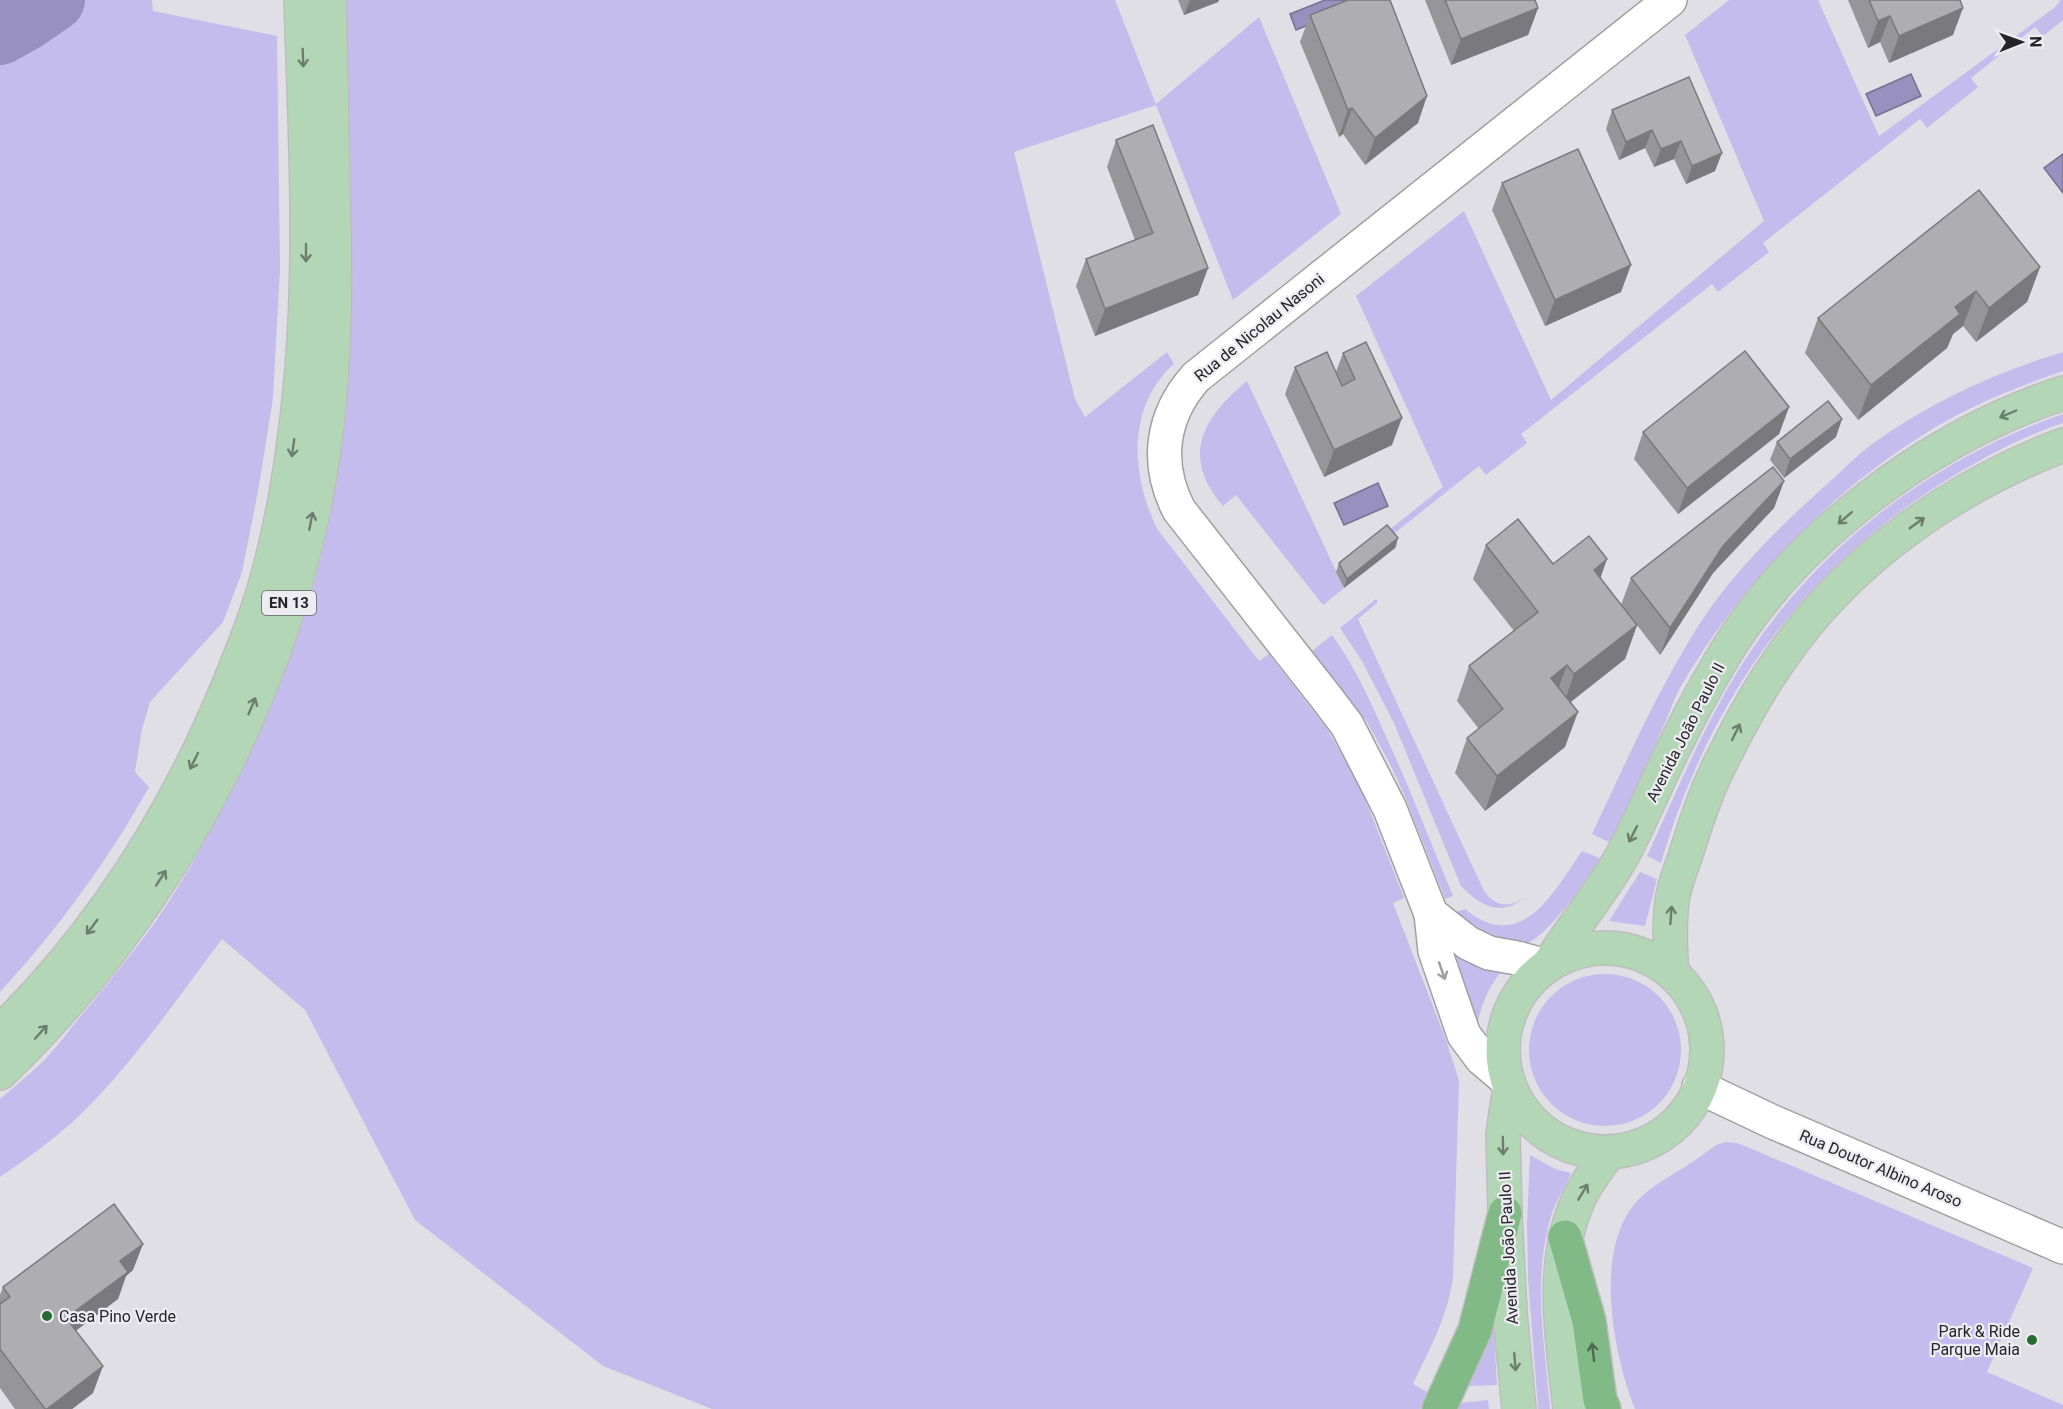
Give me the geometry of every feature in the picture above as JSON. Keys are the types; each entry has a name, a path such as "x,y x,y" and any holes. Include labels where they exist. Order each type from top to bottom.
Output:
{"highway":[{"path":"1439,1409 1475,1330 1505,1213"},
{"path":"1565,1237 1589,1321 1600,1400 1604,1409"}],"main road":[{"name":"EN 13","path":"0,1032 89,932 145,850 182,785 212,725 243,650 267,580 281,520 294,443 305,317 306,213 301,0"},
{"name":"EN 13","path":"0,1073 29,1045 103,961 165,874 192,829 239,736 261,685 298,578 311,524 328,416 335,308 329,0"},
{"name":"Avenida João Paulo II","path":"1547,965 1604,886 1622,856 1697,702 1721,659 1758,607 1789,571 1848,515 1908,470 1991,421 2063,393"},
{"path":"1672,973 1670,944 1672,899 1702,805 1744,717 1782,656 1812,619 1853,575 1916,523 1998,473 2063,445"},
{"path":"1612,948 1634,952 1648,957 1672,973 1692,997 1704,1026 1706,1057 1704,1072 1699,1087 1682,1116 1663,1133 1642,1145 1609,1152 1578,1149 1549,1136 1526,1115 1516,1102 1503,1064 1502,1046 1510,1011 1518,995 1529,981 1547,965 1575,952 1590,949 1612,948"},
{"name":"Avenida João Paulo II","path":"1509,1084 1503,1133 1505,1213 1510,1313 1519,1409"},
{"path":"1570,1409 1560,1284 1561,1261 1565,1237 1577,1202 1609,1152"}],"street":[{"name":"Rua de Nicolau Nasoni","path":"1509,1084 1482,1059 1464,1035 1435,951 1431,914 1383,793 1347,725 1179,510 1166,478 1165,436 1177,402 1196,377 1670,0"},
{"path":"1431,914 1468,943 1489,953 1547,965"},
{"name":"Rua Doutor Albino Aroso","path":"1699,1087 1773,1122 2063,1247"}],"shaded area":[{"path":"0,0 152,0 153,11 277,36 280,269 273,398 259,486 242,572 223,622 150,702 142,729 135,772 149,787 133,815 80,894 42,944 0,992"},
{"path":"346,0 1115,0 1156,104 1259,17 1341,214 1233,300 1156,105 1014,152 1075,399 1085,417 1167,352 1174,364 1158,381 1147,400 1138,443 1142,488 1149,510 1158,530 1259,661 1269,654 1327,729 1362,791 1404,898 1393,903 1446,1040 1459,1081 1453,1278 1442,1320 1413,1384 1429,1393 1420,1409 712,1409 603,1366 415,1220 305,1010 222,939 154,1030 100,1095 61,1132 0,1177 0,1099 55,1048 144,937 185,876 254,740 292,650 315,581 326,534 337,468 349,334 351,201"},
{"path":"1325,0 1368,1 1296,30 1290,14"},
{"path":"1729,0 1818,0 1879,136 2054,8 2061,0 2063,0 2063,20 2043,36 2035,27 1971,78 1978,87 1927,128 1920,119 1763,243 1769,252 1718,292 1712,284 1521,434 1527,443 1486,475 1479,466 1391,536 1398,545 1395,548 1384,534 1443,487 1356,296 1464,211 1551,400 1764,221 1685,35"},
{"path":"1911,74 1921,96 1876,116 1866,94"},
{"path":"2063,154 2063,193 2044,168"},
{"path":"2063,352 2063,371 1991,399 1923,435 1853,485 1789,544 1732,610 1684,681 1632,797 1609,842 1592,834 1642,729 1697,628 1736,575 1769,539 1859,455 1894,429 1963,390 2012,369"},
{"path":"1247,381 1344,588 1323,605 1236,495 1223,506 1210,488 1202,470 1200,454 1202,438 1209,423 1219,409"},
{"path":"2063,414 2063,423 2017,441 1988,456 1945,481 1893,517 1847,556 1805,598 1767,645 1734,694 1705,747 1681,803 1661,863 1647,856 1718,705 1747,657 1776,616 1809,578 1845,542 1927,480 1971,454 2016,432"},
{"path":"1378,483 1388,506 1344,525 1334,503"},
{"path":"1376,599 1378,602 1358,619 1483,889 1492,899 1502,904 1514,903 1525,896 1517,903 1508,907 1492,907 1483,904 1461,886 1394,723 1362,661 1340,628"},
{"path":"1332,635 1373,707 1453,896 1445,899 1404,794 1367,722 1312,651"},
{"path":"1582,851 1600,858 1578,892 1546,930 1527,943 1502,944 1482,935 1451,914 1465,909 1485,922 1503,925 1520,922 1534,913 1548,899"},
{"path":"1640,872 1657,879 1645,926 1609,921"},
{"path":"1441,936 1505,968 1494,981 1486,996 1476,1029"},
{"path":"1605,974 1634,979 1659,996 1676,1021 1681,1050 1676,1079 1659,1104 1634,1121 1605,1126 1576,1121 1551,1104 1534,1079 1529,1050 1534,1021 1551,996 1576,979"},
{"path":"1726,1142 1747,1147 2033,1268 1987,1372 2063,1405 2063,1409 1635,1409 1620,1360 1611,1302 1611,1273 1615,1246 1623,1221 1637,1201 1648,1191 1716,1145"},
{"path":"1530,1155 1555,1169 1571,1173 1551,1216 1542,1264 1543,1336 1550,1409 1538,1409 1528,1278 1527,1223"},
{"path":"1491,1329 1494,1332 1497,1385 1467,1386"},
{"path":"1488,1400 1489,1409 1457,1409 1460,1403"}],"building":[{"path":"1348,0 1390,0 1427,96 1375,138 1352,108 1348,110 1310,15"},
{"path":"1445,0 1535,0 1538,8 1461,39"},
{"path":"1869,0 1960,0 1963,8 1899,36 1890,16 1878,21"},
{"path":"1689,77 1722,153 1692,166 1681,141 1661,149 1652,130 1626,142 1612,110"},
{"path":"1153,125 1208,268 1105,309 1086,259 1153,233 1116,140"},
{"path":"1578,149 1631,265 1555,300 1502,183"},
{"path":"1979,190 2040,267 1989,308 1976,291 1955,307 1960,314 1871,385 1818,318"},
{"path":"1366,342 1402,418 1334,450 1295,367 1327,352 1342,386 1355,379 1343,353"},
{"path":"1745,351 1789,407 1687,488 1643,432"},
{"path":"1828,401 1842,419 1790,459 1777,442"},
{"path":"1773,467 1784,481 1723,546 1670,628 1631,578"},
{"path":"1518,519 1553,564 1589,536 1607,559 1594,570 1637,625 1574,674 1567,665 1551,678 1578,712 1497,776 1467,738 1503,709 1469,666 1538,612 1486,545"},
{"path":"1387,525 1398,538 1347,579 1339,563"},
{"name":"Casa Pino Verde","path":"114,1204 143,1244 120,1261 128,1272 66,1318 103,1366 45,1409 0,1349 0,1304 10,1297 3,1287"}],"waterway":[{"path":"0,34 54,0"}],"place":[{"name":"Casa Pino Verde","path":"47,1316"},
{"name":"Park & Ride Parque Maia","path":"2032,1340"}]}
